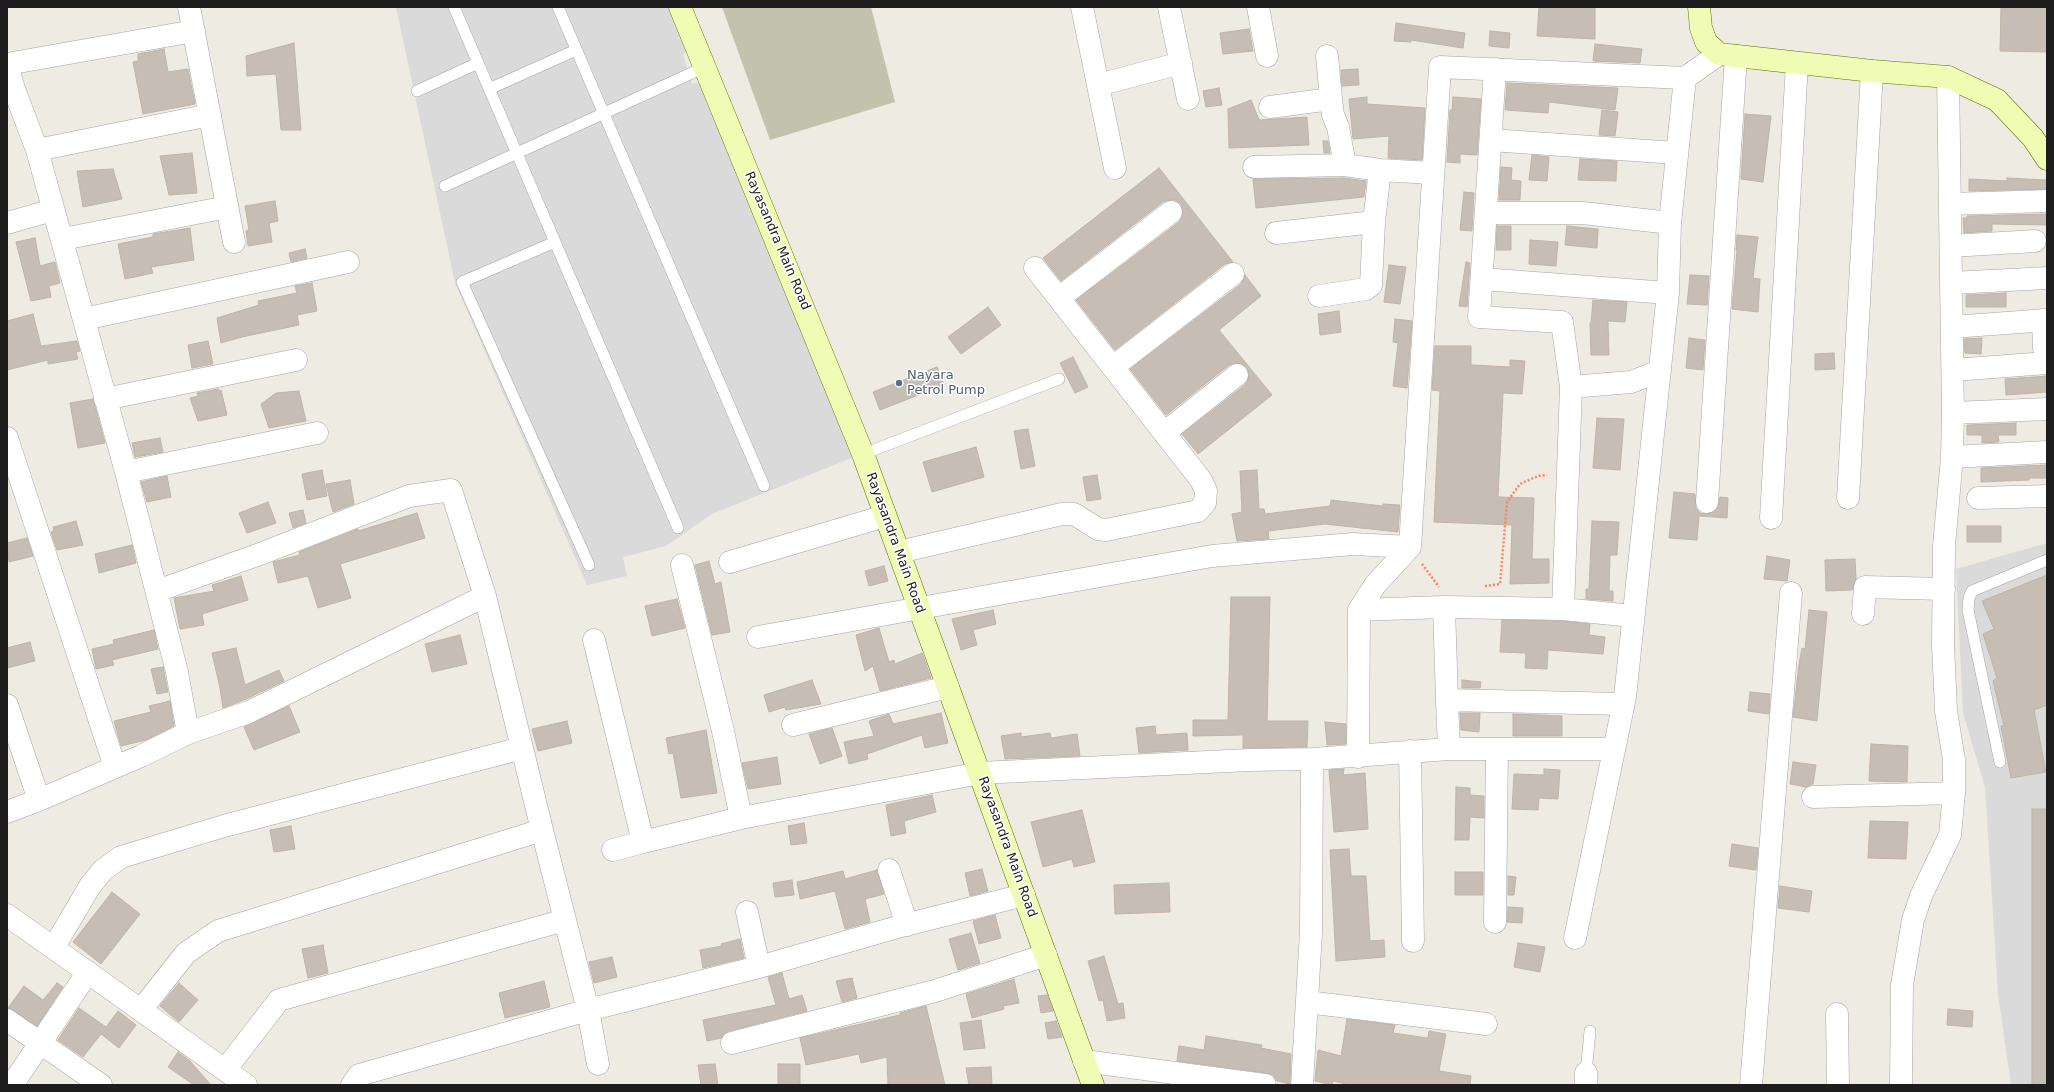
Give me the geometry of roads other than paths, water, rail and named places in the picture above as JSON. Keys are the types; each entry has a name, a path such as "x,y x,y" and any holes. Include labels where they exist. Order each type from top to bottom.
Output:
{"street":[{"path":"188,7 194,31 234,242"},
{"name":"Rayasandra Main Road","path":"680,7 863,454 1093,1085"},
{"path":"1082,7 1115,168"},
{"path":"1169,7 1188,99"},
{"path":"1258,7 1267,56"},
{"path":"1699,7 1701,28 1706,42 1728,55 1872,71 1948,76 1997,100 2033,138 2047,159"},
{"path":"188,733 177,672 157,591 63,239 53,210 37,150 11,90 7,64 194,31"},
{"path":"1358,757 1359,610 1376,585 1410,547 1432,173 1440,67 1685,78 1728,55"},
{"path":"1707,502 1728,55"},
{"path":"1327,56 1333,114 1345,164"},
{"path":"1098,85 1181,63"},
{"path":"1771,518 1797,63"},
{"path":"1495,69 1479,317 1562,322 1571,387 1563,609"},
{"path":"1848,498 1872,71"},
{"path":"1901,1085 1902,985 1913,920 1921,896 1950,835 1954,792 1954,760 1946,711 1944,644 1944,546 1952,457 1954,413 1948,76"},
{"path":"1575,938 1623,704 1668,293 1670,222 1685,78"},
{"path":"1270,107 1331,99"},
{"path":"37,150 210,116"},
{"path":"1490,140 1676,153"},
{"path":"1254,167 1345,164 1380,170 1432,173"},
{"path":"1319,296 1366,289 1371,285 1374,222 1380,170"},
{"path":"1950,204 2047,201"},
{"path":"63,239 227,207"},
{"path":"7,223 53,210"},
{"path":"1059,298 1171,212"},
{"path":"1486,213 1583,213 1670,222"},
{"path":"1276,233 1374,222"},
{"path":"1951,246 2035,241"},
{"path":"84,319 348,262"},
{"path":"899,552 1062,514 1074,514 1098,529 1106,530 1198,511 1205,502 1206,491 1201,480 1035,268"},
{"path":"1113,367 1233,274"},
{"path":"1952,283 2047,278"},
{"path":"1482,279 1668,293"},
{"path":"1952,327 2045,320 2046,355 1953,370"},
{"path":"105,399 296,360"},
{"path":"1571,387 1631,382 1660,371"},
{"path":"1164,433 1237,375"},
{"path":"1954,413 2047,408"},
{"path":"126,472 317,433"},
{"path":"7,438 115,767"},
{"path":"1952,457 2047,452"},
{"path":"157,591 260,554 409,496 451,490 485,596 588,1010 598,1064"},
{"path":"1978,498 2047,496"},
{"path":"730,562 885,516"},
{"path":"758,637 918,607 1212,556 1353,544 1410,547"},
{"path":"682,564 723,731 741,818"},
{"path":"1863,614 1865,587 1944,589"},
{"path":"1750,1085 1791,593"},
{"path":"7,812 39,800 115,767 188,733 249,712 485,596"},
{"path":"1359,610 1446,597 1632,616"},
{"path":"1446,597 1449,749"},
{"path":"594,640 643,842"},
{"path":"793,725 948,687"},
{"path":"1447,700 1623,704"},
{"path":"7,705 39,800"},
{"path":"54,947 90,886 103,870 121,857 224,826 522,748"},
{"path":"612,850 741,818 980,773 1241,760 1358,757 1410,751 1449,749 1614,749"},
{"path":"1495,922 1497,749"},
{"path":"1410,751 1413,942"},
{"path":"1302,1085 1311,932 1312,759"},
{"path":"1813,797 1954,792"},
{"path":"141,1010 186,953 218,931 542,830"},
{"path":"889,870 907,925"},
{"path":"352,1085 359,1075 588,1010 760,967 907,925 1024,895"},
{"path":"747,912 760,967"},
{"path":"7,915 246,1085"},
{"path":"225,1070 279,1000 565,920"},
{"path":"732,1043 935,992 1046,955"},
{"path":"12,1085 88,972"},
{"path":"1307,1002 1486,1024"},
{"path":"1837,1014 1838,1085"},
{"path":"7,1020 101,1085"},
{"path":"1084,1061 1265,1085"}],"lane":[{"path":"454,7 678,528"},
{"path":"558,7 764,486"},
{"path":"489,89 576,50"},
{"path":"417,90 478,63"},
{"path":"445,186 705,67"},
{"path":"555,242 462,282 589,565"},
{"path":"863,454 1059,379"},
{"path":"2000,762 1968,610 1968,598 1972,591 2047,560"},
{"path":"1586,1079 1590,1031"}],"place":[{"name":"Nayara Petrol Pump","path":"899,383"}]}
